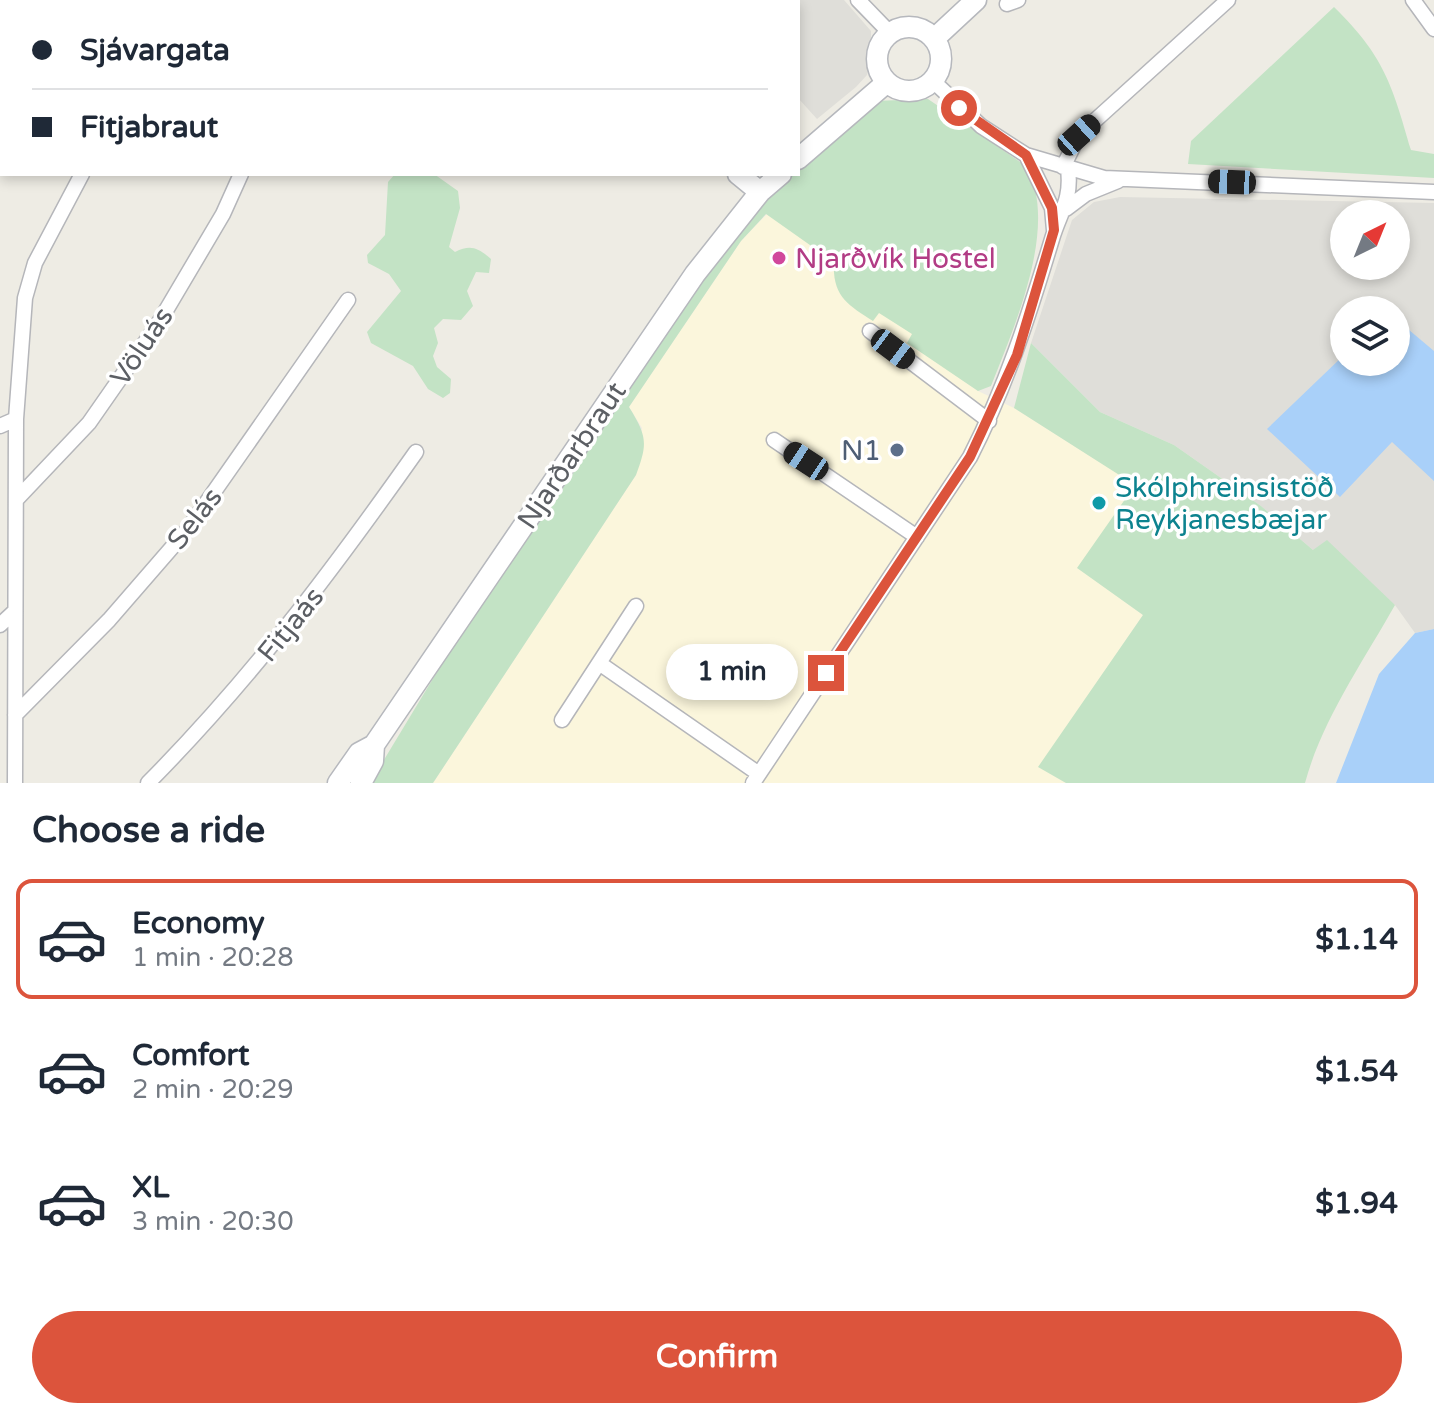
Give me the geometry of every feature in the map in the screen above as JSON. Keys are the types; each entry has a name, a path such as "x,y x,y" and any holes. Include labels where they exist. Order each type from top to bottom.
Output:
{"main road":[{"path":"934,39 976,0"},
{"path":"899,28 918,28 934,39 941,55 933,81 915,91 895,89 886,83 876,57 890,33 899,28"},
{"path":"800,157 886,83"},
{"path":"740,176 760,192"},
{"name":"Njarðarbraut","path":"338,783 359,753 374,745 695,274 760,192 779,176"},
{"name":"Njarðarbraut","path":"361,783 373,761 374,745"}],"street":[{"path":"599,663 756,778 970,457 989,421 1017,355 1054,230 1066,168 1079,135 1228,0"},
{"path":"1413,0 1434,29"},
{"path":"863,2 890,33"},
{"path":"933,81 981,126 1026,155 1066,168 1121,180 1315,184 1434,192"},
{"path":"1026,155 1059,208"},
{"path":"15,783 16,419 25,298 35,263 81,176"},
{"name":"Völuás","path":"16,500 89,423 158,324 223,214 240,176"},
{"path":"1059,208 1121,180"},
{"name":"Selás","path":"15,715 109,620 188,529 348,300"},
{"path":"870,331 989,421"},
{"path":"0,426 16,419"},
{"path":"774,440 917,537"},
{"name":"Fitjaás","path":"148,783 218,713 318,590 416,452"},
{"path":"562,720 636,606"},
{"path":"0,625 15,611"}],"shaded area":[{"path":"800,0 844,0 871,31 871,61 867,75 856,87 817,119 800,100"},
{"path":"1120,197 1330,201 1330,280 1410,280 1410,203 1434,203 1434,629 1415,633 1395,605 1313,550 1261,506 1174,445 1100,412 1031,343 1072,220 1094,202"},
{"path":"767,214 834,262 879,312 913,334 907,342 978,391 1014,408 1136,485 1078,568 1143,615 1039,767 1066,783 433,783 636,475 642,428 629,407 741,241"}],"green space":[{"path":"1334,7 1364,41 1384,72 1411,150 1434,154 1434,178 1188,164 1191,141"},
{"path":"928,99 1026,166 1035,190 1038,217 1036,246 1021,306 991,386 978,391 907,343 912,334 879,313 873,321 856,310 839,291 834,262 766,214 741,241 629,407 644,440 636,475 433,783 370,783 478,604 700,277 762,200 788,176 800,176 800,165 874,101"},
{"path":"393,176 437,176 458,191 460,208 449,247 455,252 474,248 491,259 489,273 476,272 467,291 473,306 461,320 443,319 434,328 438,343 433,356 437,367 451,379 450,393 443,398 428,389 413,366 371,343 367,332 401,291 389,274 368,263 367,255 385,235 388,182"},
{"path":"1031,343 1100,412 1174,445 1261,506 1313,550 1327,540 1395,605 1333,714 1305,783 1066,783 1038,767 1143,615 1077,568 1135,485 1014,408"}],"water":[{"path":"1410,331 1434,351 1434,481 1392,442 1340,497 1267,429 1330,368 1330,376 1410,376"},
{"path":"1434,629 1434,783 1336,783 1379,674 1415,633"}],"place":[{"name":"Njarðvík Hostel","path":"779,258"},
{"name":"N1","path":"897,450"},
{"name":"Skólphreinsistöð Reykjanesbæjar","path":"1099,503"}],"route":[{"path":"826,673 970,457 989,421 1017,355 1054,230 1052,208 1026,155 959,108"}]}
